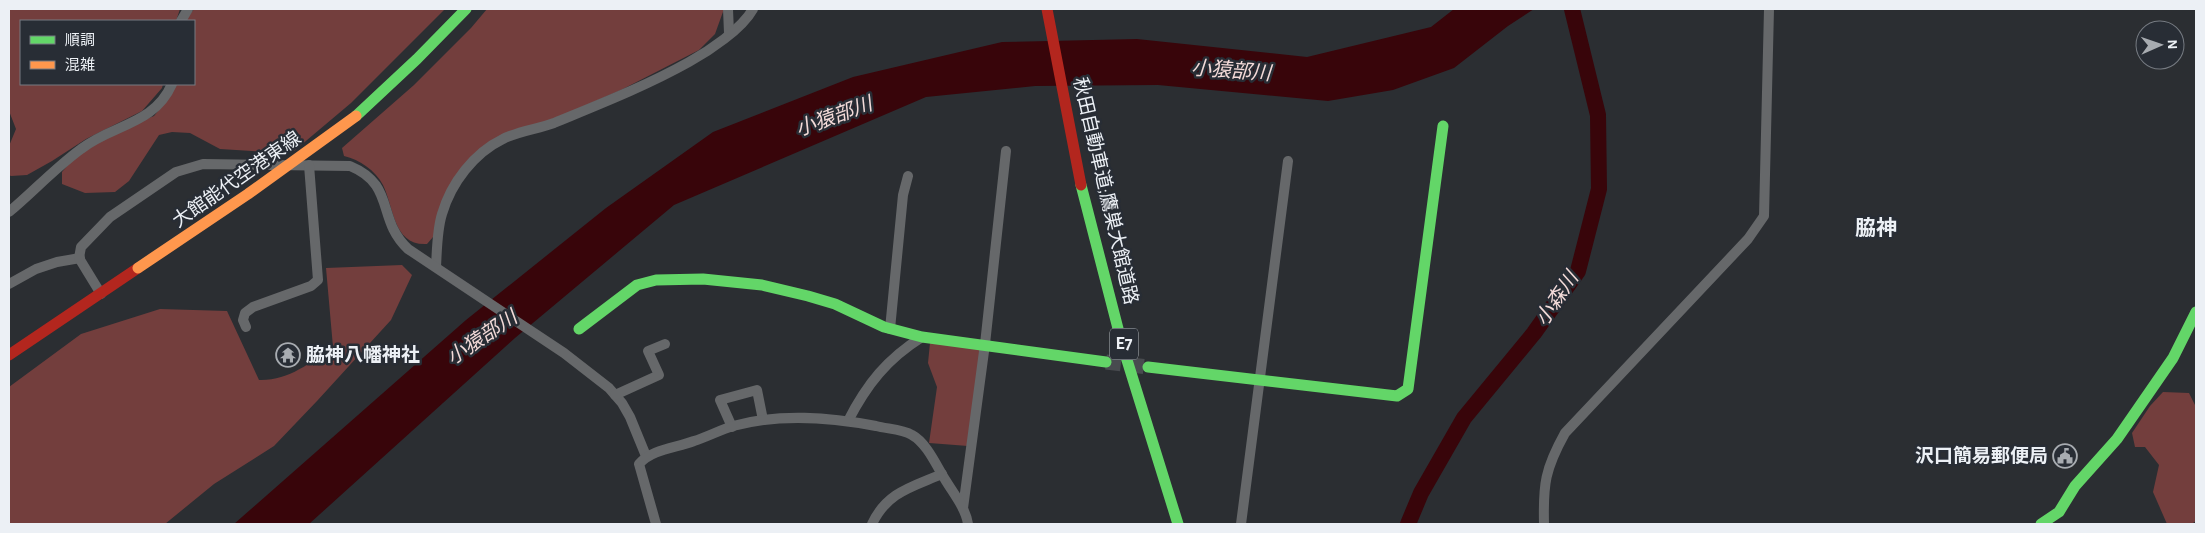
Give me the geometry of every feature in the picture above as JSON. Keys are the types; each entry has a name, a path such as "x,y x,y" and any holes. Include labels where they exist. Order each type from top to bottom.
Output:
{"main road":[{"name":"大館能代空港東線","path":"9,355 138,268 211,222 281,173 356,116 417,59 466,9"},
{"name":"秋田自動車道;鷹巣大館道路","path":"1038,9 1072,163 1091,262 1131,414"},
{"name":"秋田自動車道;鷹巣大館道路","path":"1047,9 1072,163 1178,524"},
{"path":"1148,367 1397,396 1408,389 1444,126"},
{"path":"578,329 637,285 656,280 703,279 762,285 808,296 835,304 890,329 922,337 985,344 1106,362"},
{"path":"2041,524 2059,512 2075,486 2117,440 2173,358 2196,312"}],"street":[{"path":"182,20 188,9"},
{"path":"728,9 730,33"},
{"path":"436,267 442,213 455,186 467,168 484,151 504,138 543,127 650,83 706,53 750,14 752,9"},
{"path":"1544,524 1544,481 1553,455 1565,434 1748,240 1764,216 1769,9"},
{"path":"9,212 81,148 109,132 145,116 160,105 171,85"},
{"path":"963,508 985,344 1006,151"},
{"path":"1241,524 1288,161"},
{"path":"101,294 80,258 81,246 110,217 176,172 203,164 350,166 360,170 373,180 380,191 390,225 398,240 408,249 564,353 615,394 630,417 646,456"},
{"path":"246,327 243,320 245,312 253,307 311,286 318,280 309,165"},
{"path":"890,329 903,195 908,176"},
{"path":"9,284 36,269 57,262 80,258"},
{"path":"848,421 863,392 878,374 902,350 922,337"},
{"path":"615,394 659,375 648,352 665,344"},
{"path":"732,427 720,400 758,390 763,420"},
{"path":"656,524 639,464 646,456 732,427 763,420 825,418 913,435 922,443 942,474 963,508 968,524"},
{"path":"872,524 887,500 942,474"}],"shaded area":[{"path":"9,9 180,9 176,20 20,20 20,85 163,85 142,111 86,139 27,175 9,175 9,146 16,129 9,111"},
{"path":"194,9 445,9 351,103 294,151 284,153 220,149 190,133 172,132 159,135 129,181 115,192 85,193 62,184 62,172 74,158 119,130 154,116 171,95 175,85 195,85 195,20 186,20"},
{"path":"487,9 724,9 715,34 699,50 621,90 474,154 433,237 427,244 416,243 407,239 396,224 387,194 380,180 366,166 344,156 342,148 414,85 471,28"},
{"path":"402,265 412,275 391,320 317,401 274,446 214,484 165,524 9,524 9,387 81,334 160,309 227,311 259,380 280,378 298,370 333,347 326,268"},
{"path":"930,343 981,348 968,446 929,443 937,387 928,363"},
{"path":"2163,392 2189,393 2196,407 2196,521 2193,523 2167,524 2153,492 2159,465 2145,447 2135,447 2132,433 2150,406"}],"water":[{"name":"小猿部川","path":"1454,9 1534,9 1508,26 1454,68 1393,90 1328,101 1158,85 1035,86 926,97 674,205 515,338 309,524 234,524 466,320 606,208 713,132 853,77 1002,42 1137,39 1307,57 1431,27"}],"waterway":[{"name":"小森川","path":"1408,524 1421,493 1464,418 1534,333 1578,271 1599,189 1598,115 1572,9"}],"tunnel":[{"path":"1106,362 1148,367"}],"traffic: fast":[{"path":"356,116 417,59 466,9"},
{"path":"1148,367 1397,396 1408,389 1443,126"},
{"path":"1081,185 1122,344 1178,524"},
{"path":"579,329 637,285 656,280 703,279 762,285 808,296 835,304 884,327 922,337 1106,362"},
{"path":"2041,524 2059,512 2075,486 2117,439 2173,358 2196,312"}],"traffic: jam":[{"path":"1047,9 1081,185"},
{"path":"9,355 138,268"}],"traffic: slow":[{"path":"138,268 248,194 356,116"}],"place":[{"name":"脇神八幡神社","path":"288,355"},
{"name":"沢口簡易郵便局","path":"2065,456"}],"district":[{"name":"脇神","path":"1876,228"}]}
